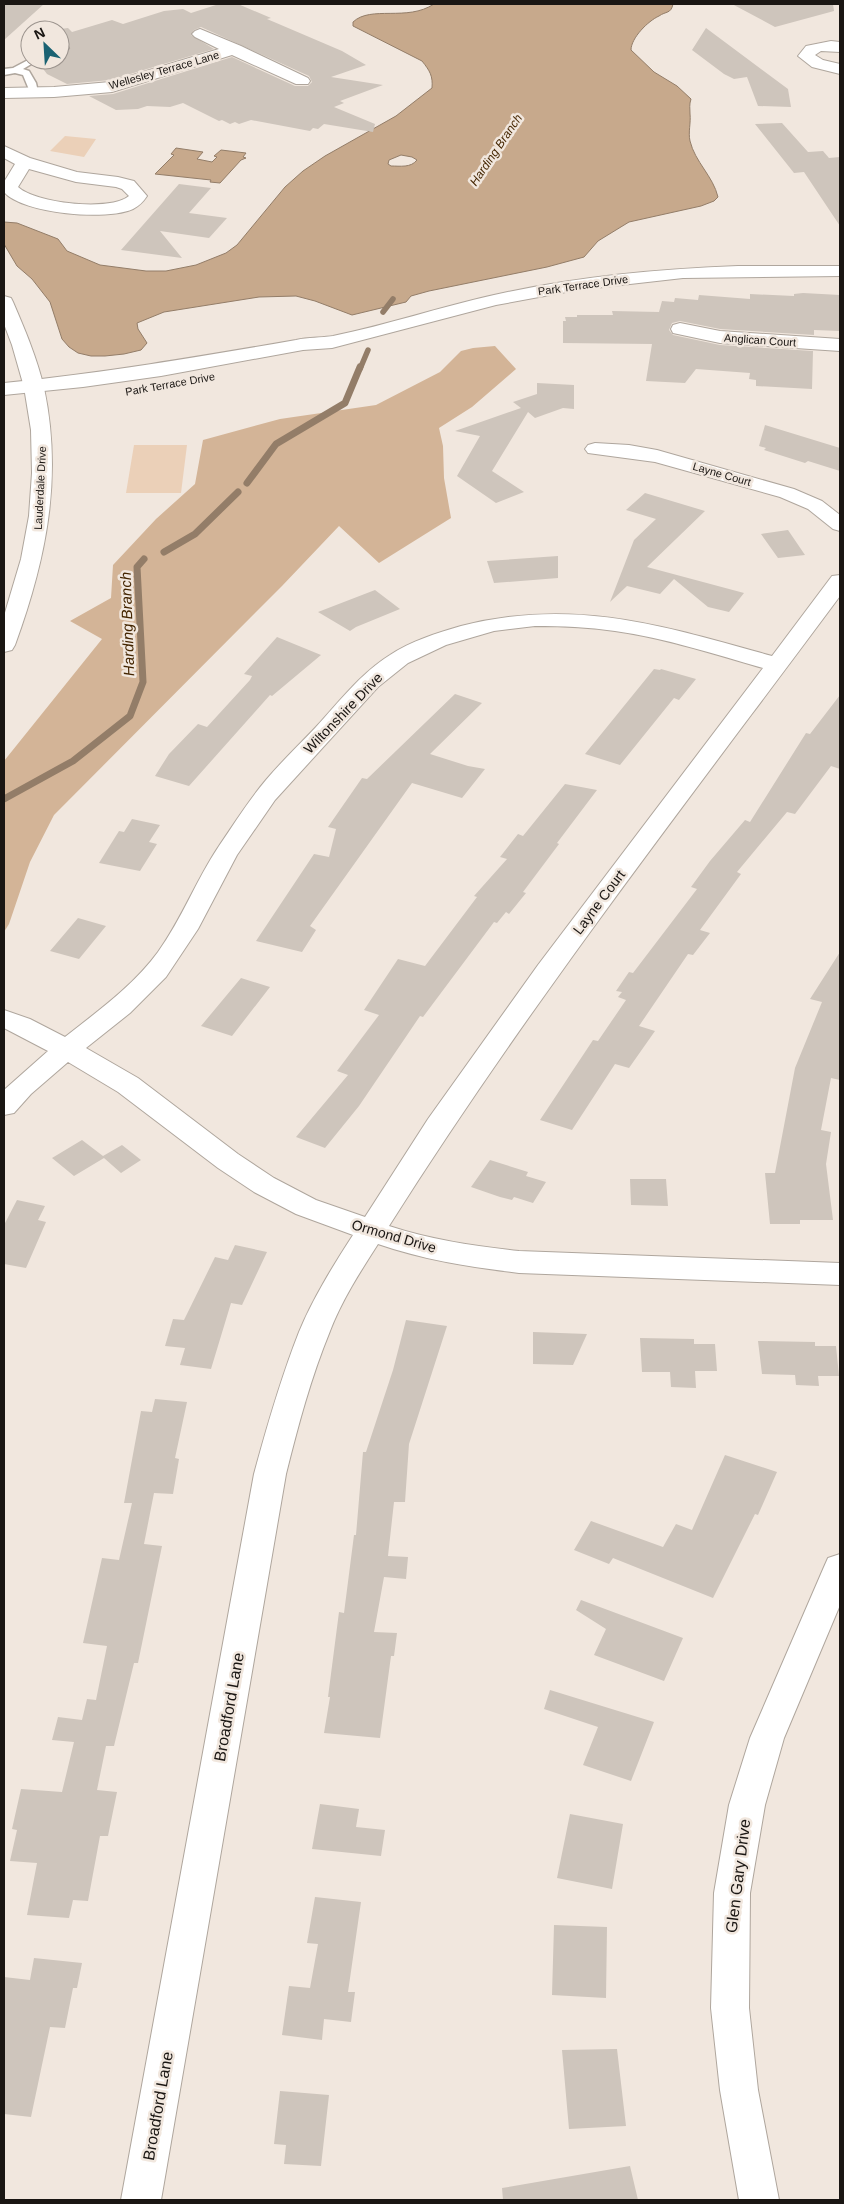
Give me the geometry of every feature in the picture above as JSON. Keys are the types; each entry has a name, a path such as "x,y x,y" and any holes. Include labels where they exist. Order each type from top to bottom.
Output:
{"street":[{"path":"200,34 302,81"},
{"path":"840,47 814,48 806,56 818,64 840,69"},
{"name":"Wellesley Terrace Lane","path":"4,93 90,90 112,86 135,81 234,49"},
{"path":"4,151 24,162 76,177 128,185 138,196 126,206 98,210 34,201 20,197 9,187 24,162"},
{"name":"Park Terrace Drive","path":"4,390 34,395 98,396 208,377 314,351 332,342 495,300 577,285 701,272 765,270 840,271"},
{"name":"Lauderdale Drive","path":"4,302 16,326 27,359 42,445 41,504 38,532 20,605 4,645"},
{"name":"Anglican Court","path":"680,329 720,337 840,345"},
{"name":"Park Terrace Drive","path":"4,406 34,395"},
{"name":"Layne Court","path":"595,449 629,451 657,456 787,493 815,505 840,525"},
{"name":"Layne Court","path":"371,1231 438,1126 547,971 840,581"},
{"name":"Wiltonshire Drive","path":"4,1106 26,1084 136,992 158,970 182,934 226,854 264,798 368,684 399,658 431,643 470,630 502,623 567,619 624,625 778,665"},
{"name":"Ormond Drive","path":"4,1019 21,1025 68,1050 128,1085 228,1161 264,1185 306,1207 413,1245 474,1257 519,1262 612,1267 840,1274"},
{"name":"Broadford Lane","path":"141,2200 270,1474 290,1402 315,1330 342,1276 371,1231"},
{"name":"Glen Gary Drive","path":"760,2200 739,2090 730,2008 732,1893 747,1805 767,1738 839,1574"}],"lane":[{"path":"4,72 20,67"},
{"path":"15,70 26,73 32,82 34,92"}],"shaded area":[{"path":"65,136 96,139 84,157 50,151"},
{"path":"495,346 516,369 472,407 439,428 443,446 444,478 451,518 379,563 339,526 282,586 54,815 30,862 9,924 4,932 4,761 102,639 70,621 111,598 113,565 156,519 195,484 203,440 280,419 376,405 440,372 461,351"},
{"path":"134,445 187,445 181,493 126,493"}],"water":[{"path":"434,4 673,4 670,11 655,18 641,30 634,40 631,50 654,72 677,86 691,99 689,134 692,149 716,189 718,197 714,201 701,206 629,222 598,241 584,257 547,267 429,291 411,296 406,302 352,315 296,296 259,297 164,312 137,323 138,329 147,343 141,350 124,354 91,356 78,353 69,347 62,339 50,302 32,279 17,266 4,244 4,222 17,223 58,239 67,251 100,265 146,271 166,271 196,265 226,253 237,245 285,187 303,171 325,156 396,116 432,88 430,74 422,61 353,26 353,22 369,15 412,12","holes":["401,155 417,160 409,165 391,166 388,164 389,160"]},
{"path":"176,148 203,152 197,159 212,162 217,157 214,156 221,150 246,153 243,157 246,158 241,160 220,183 210,182 211,180 155,174 174,155 171,154"}],"building":[{"path":"4,4 44,4 26,20 20,20 20,26 4,40"},
{"path":"219,4 238,4 271,18 267,19 342,51 366,65 331,77 383,85 340,101 344,103 334,107 375,124 373,132 324,124 318,129 313,128 310,131 251,120 239,124 235,122 230,124 222,120 219,121 183,103 170,107 147,106 138,109 116,110 89,96 113,94 232,57 295,86 308,86 312,82 309,76 201,27 194,30 191,35 214,49 110,80 67,84 47,74 44,70 70,70 70,30 72,32 112,20 123,24 164,11 183,9 191,13"},
{"path":"732,4 833,4 834,11 775,27"},
{"path":"706,28 788,89 791,107 758,106 747,77 734,79 724,74 692,50"},
{"path":"782,123 808,152 823,151 829,158 840,157 840,226 804,172 794,173 755,124"},
{"path":"179,184 211,188 189,213 227,218 209,238 160,231 182,258 121,250"},
{"path":"750,294 794,296 794,294 840,295 840,331 814,330 814,335 720,329 680,321 672,323 669,330 673,335 720,345 813,351 812,389 756,386 756,380 749,379 750,373 696,369 685,383 646,381 652,344 563,343 563,321 566,321 565,317 613,315 612,311 659,312 662,301 674,302 675,298 698,300 699,295 750,299"},
{"path":"537,383 574,385 574,409 563,408 535,418 528,412 492,471 524,492 496,503 457,476 480,436 455,431 521,408 513,402 537,394"},
{"path":"765,425 840,448 840,471 808,461 805,463 764,450 766,448 759,446"},
{"path":"645,493 705,511 647,567 744,593 729,612 708,607 674,579 660,594 627,586 610,602 634,540 656,519 626,510"},
{"path":"788,530 805,555 778,558 761,534"},
{"path":"558,556 558,578 494,583 487,561"},
{"path":"375,590 400,609 350,631 318,612"},
{"path":"277,637 321,655 272,696 270,695 189,786 155,776 169,754 198,724 207,727 250,680 252,676 244,674"},
{"path":"654,669 661,669 696,679 679,700 674,698 620,765 585,754"},
{"path":"455,694 482,703 430,754 468,766 485,769 462,798 412,783 310,926 316,930 302,952 256,941 314,854 329,857 336,829 328,827 362,778 367,779"},
{"path":"840,695 840,769 831,766 795,814 787,812 737,872 741,874 700,930 710,933 693,955 688,954 639,1026 655,1031 629,1068 615,1064 572,1130 540,1120 593,1040 598,1041 626,1000 618,997 622,992 616,991 629,972 633,973 697,889 691,887 710,861 745,820 750,822 806,733 810,734"},
{"path":"565,784 597,790 523,892 526,893 509,914 506,912 497,923 494,922 423,1017 420,1016 359,1106 325,1148 296,1137 348,1075 337,1071 379,1015 364,1010 398,959 425,966 477,897 474,896 507,859 500,857 518,834 523,836"},
{"path":"132,819 160,825 149,842 157,844 140,871 99,863 119,831 124,832"},
{"path":"78,918 106,926 79,959 50,951"},
{"path":"840,952 840,1080 831,1078 821,1130 831,1132 826,1164 833,1220 800,1220 800,1224 770,1224 765,1173 775,1173 795,1068 822,1002 810,999"},
{"path":"241,978 270,987 232,1036 201,1026"},
{"path":"82,1140 103,1156 122,1145 141,1160 121,1173 104,1158 74,1176 52,1158"},
{"path":"490,1160 528,1172 526,1176 546,1182 533,1203 514,1197 512,1200 500,1197 471,1187"},
{"path":"630,1179 666,1179 668,1206 631,1205"},
{"path":"17,1200 45,1206 38,1220 46,1222 26,1268 4,1264 4,1225"},
{"path":"235,1245 267,1252 242,1305 231,1303 211,1369 180,1365 185,1348 165,1346 173,1319 184,1320 215,1257 228,1260"},
{"path":"406,1320 447,1326 409,1444 405,1502 394,1502 388,1556 408,1557 406,1579 384,1577 374,1632 397,1633 394,1656 391,1656 380,1738 324,1733 330,1697 328,1697 339,1612 344,1613 354,1535 356,1535 363,1452 366,1452 393,1370"},
{"path":"533,1332 587,1334 573,1365 533,1364"},
{"path":"640,1338 694,1339 694,1344 715,1344 717,1371 695,1371 696,1388 671,1387 670,1372 642,1372"},
{"path":"758,1341 815,1342 815,1346 836,1346 839,1376 818,1376 819,1386 796,1385 795,1375 762,1374"},
{"path":"155,1399 187,1402 175,1458 179,1459 173,1494 154,1493 144,1544 162,1546 138,1663 134,1663 114,1746 106,1746 97,1790 117,1792 108,1836 100,1836 88,1901 73,1900 69,1918 27,1915 37,1863 10,1861 17,1830 12,1829 21,1789 62,1792 74,1742 52,1740 58,1717 82,1720 87,1699 96,1700 107,1646 83,1643 102,1558 119,1560 132,1503 124,1503 141,1411 152,1412"},
{"path":"725,1455 777,1472 758,1515 755,1514 713,1598 613,1558 609,1564 574,1550 591,1521 663,1547 676,1524 692,1530"},
{"path":"581,1600 683,1638 664,1681 594,1655 606,1629 576,1610"},
{"path":"550,1690 654,1722 631,1781 583,1765 598,1727 544,1709"},
{"path":"320,1804 359,1809 356,1827 385,1830 381,1856 312,1849"},
{"path":"570,1814 623,1824 612,1889 557,1878"},
{"path":"315,1897 361,1902 348,1992 355,1992 351,2022 324,2019 322,2040 282,2035 289,1986 310,1988 318,1944 307,1943"},
{"path":"554,1925 607,1927 606,1998 552,1995"},
{"path":"34,1958 82,1963 77,1988 73,1988 65,2028 50,2027 31,2117 4,2114 4,1977 30,1980"},
{"path":"617,2049 626,2126 569,2129 562,2050"},
{"path":"280,2091 329,2095 321,2166 284,2164 286,2145 274,2144"},
{"path":"630,2166 638,2200 503,2200 502,2188"}],"waterway":[{"name":"Harding Branch","path":"383,312 393,299"},
{"name":"Harding Branch","path":"360,369 368,350"},
{"name":"Harding Branch","path":"247,483 276,444 345,403 360,367"},
{"name":"Harding Branch","path":"164,552 195,534 238,492"},
{"name":"Harding Branch","path":"4,799 73,761 130,716 143,682 137,567 144,559"}]}
